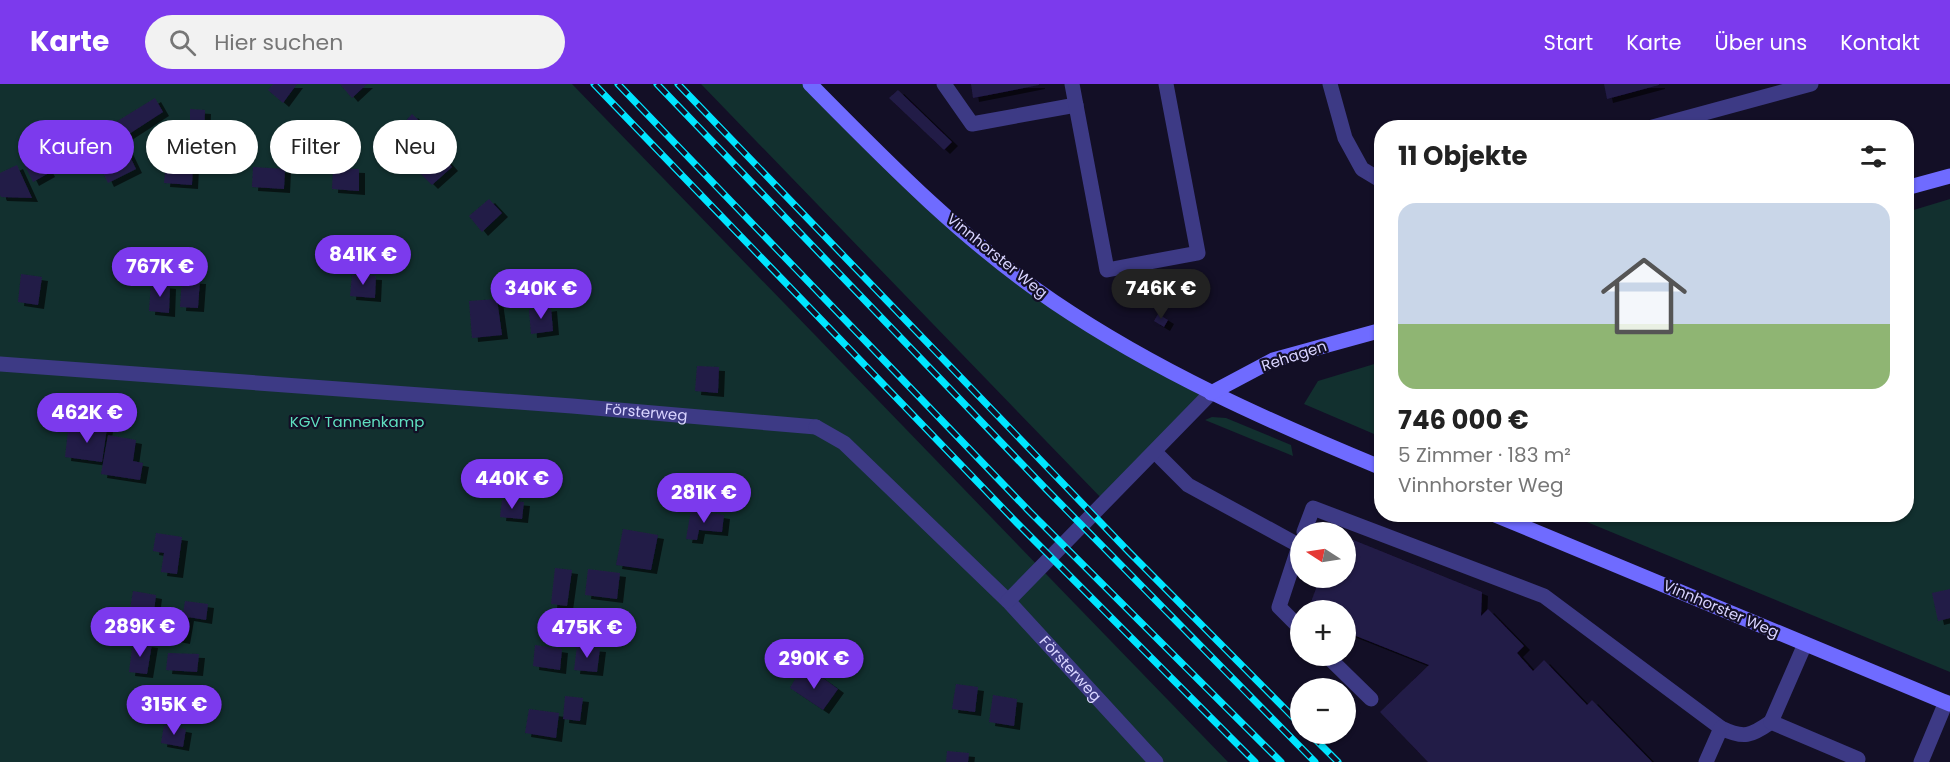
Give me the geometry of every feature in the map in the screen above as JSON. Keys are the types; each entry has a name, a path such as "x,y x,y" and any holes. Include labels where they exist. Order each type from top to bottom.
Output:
{"street":[{"name":"Vinnhorster Weg","path":"810,84 934,205 1044,294 1112,339 1211,393 1283,428 1374,465"},
{"path":"944,84 972,124 1076,105"},
{"path":"1072,84 1107,270 1198,253 1166,84"},
{"path":"1330,84 1345,138 1362,169 1374,176"},
{"path":"1678,120 1811,84"},
{"path":"1914,186 1950,176"},
{"name":"Rehagen","path":"1211,393 1273,360 1374,332"},
{"name":"Försterweg","path":"0,364 573,399 816,427 844,443 1008,600 1156,762"},
{"path":"1008,600 1211,393"},
{"path":"1155,452 1188,485 1290,536"},
{"path":"1308,522 1313,508 1350,522"},
{"name":"Vinnhorster Weg","path":"1512,522 1948,703"},
{"path":"1356,524 1544,596 1721,728 1734,734 1752,735 1772,722 1805,644"},
{"path":"1290,574 1279,607 1290,618"},
{"path":"1338,666 1371,699"},
{"path":"1921,762 1948,703"},
{"path":"1772,722 1858,759"},
{"path":"1706,762 1721,728"}],"green space":[{"name":"KGV Tannenkamp","path":"0,84 572,84 1228,762 0,762"},
{"path":"701,84 810,84 1000,260 1211,393 1106,503"},
{"path":"1950,199 1950,672 1587,522 1914,522 1914,210"},
{"path":"1374,364 1374,434 1304,404 1318,381"},
{"path":"1212,417 1226,418 1291,445 1293,456 1205,420"}],"building":[{"path":"273,84 297,84 283,103 268,90"},
{"path":"340,84 367,84 352,98"},
{"path":"971,84 1039,84 1039,85 973,98"},
{"path":"1604,84 1659,84 1659,85 1607,99"},
{"path":"898,90 952,142 944,150 889,98"},
{"path":"155,98 163,112 151,120 146,120 146,123 134,131 134,120 119,120"},
{"path":"190,109 205,110 205,120 190,120"},
{"path":"412,114 418,120 407,120"},
{"path":"17,165 18,174 21,174 32,198 1,197 0,173"},
{"path":"258,167 270,168 270,174 285,174 284,189 252,187 253,174 258,174"},
{"path":"29,174 47,174 33,182"},
{"path":"104,174 126,174 108,183"},
{"path":"165,174 193,174 192,185 164,183"},
{"path":"333,174 359,174 359,191 332,189"},
{"path":"421,174 444,174 432,185"},
{"path":"489,199 502,213 482,232 469,216"},
{"path":"21,274 42,277 38,305 18,302"},
{"path":"352,275 376,276 375,298 350,296"},
{"path":"182,279 200,280 198,308 180,307"},
{"path":"151,283 170,285 169,313 149,311"},
{"path":"497,299 502,335 472,338 469,301"},
{"path":"551,307 553,331 531,334 529,310"},
{"path":"1158,314 1168,320 1164,327 1154,321"},
{"path":"697,366 719,367 718,393 695,391"},
{"path":"84,425 107,428 102,462 65,457 68,431 83,433"},
{"path":"108,435 136,440 133,461 143,463 140,480 101,474"},
{"path":"502,500 524,502 522,519 500,517"},
{"path":"691,510 724,515 722,532 699,530 697,540 686,539"},
{"path":"623,529 658,535 651,570 616,565"},
{"path":"156,533 182,537 177,574 161,572 164,553 153,551"},
{"path":"1356,541 1482,592 1481,616 1488,609 1524,646 1517,653 1533,671 1544,660 1587,705 1592,700 1652,762 1428,762 1380,712 1429,665 1356,636 1356,600 1312,600 1316,588 1356,588"},
{"path":"555,568 572,570 567,606 551,604"},
{"path":"588,569 620,573 617,599 585,595"},
{"path":"1950,589 1950,618 1938,621 1932,593"},
{"path":"133,591 156,595 153,619 129,615"},
{"path":"185,601 208,604 206,620 188,617 184,640 168,637 172,613 183,614"},
{"path":"133,641 152,644 147,674 129,672"},
{"path":"535,645 562,649 560,670 533,666"},
{"path":"577,646 600,648 597,672 574,670"},
{"path":"168,653 199,654 197,672 166,670"},
{"path":"799,672 812,680 816,673 838,689 823,710 790,688"},
{"path":"956,684 978,687 975,712 952,709"},
{"path":"993,695 1017,699 1014,726 989,722"},
{"path":"565,696 583,698 580,721 563,719"},
{"path":"529,709 559,713 556,738 525,733"},
{"path":"164,725 186,729 183,747 161,743"},
{"path":"947,751 969,753 968,762 946,762"}],"railway":[{"path":"594,84 1017,523 1255,762"},
{"path":"618,84 1028,510 1281,762"},
{"path":"657,84 1046,489 1315,762"},
{"path":"678,84 1129,552 1290,714"},
{"path":"1320,744 1338,762"}]}
